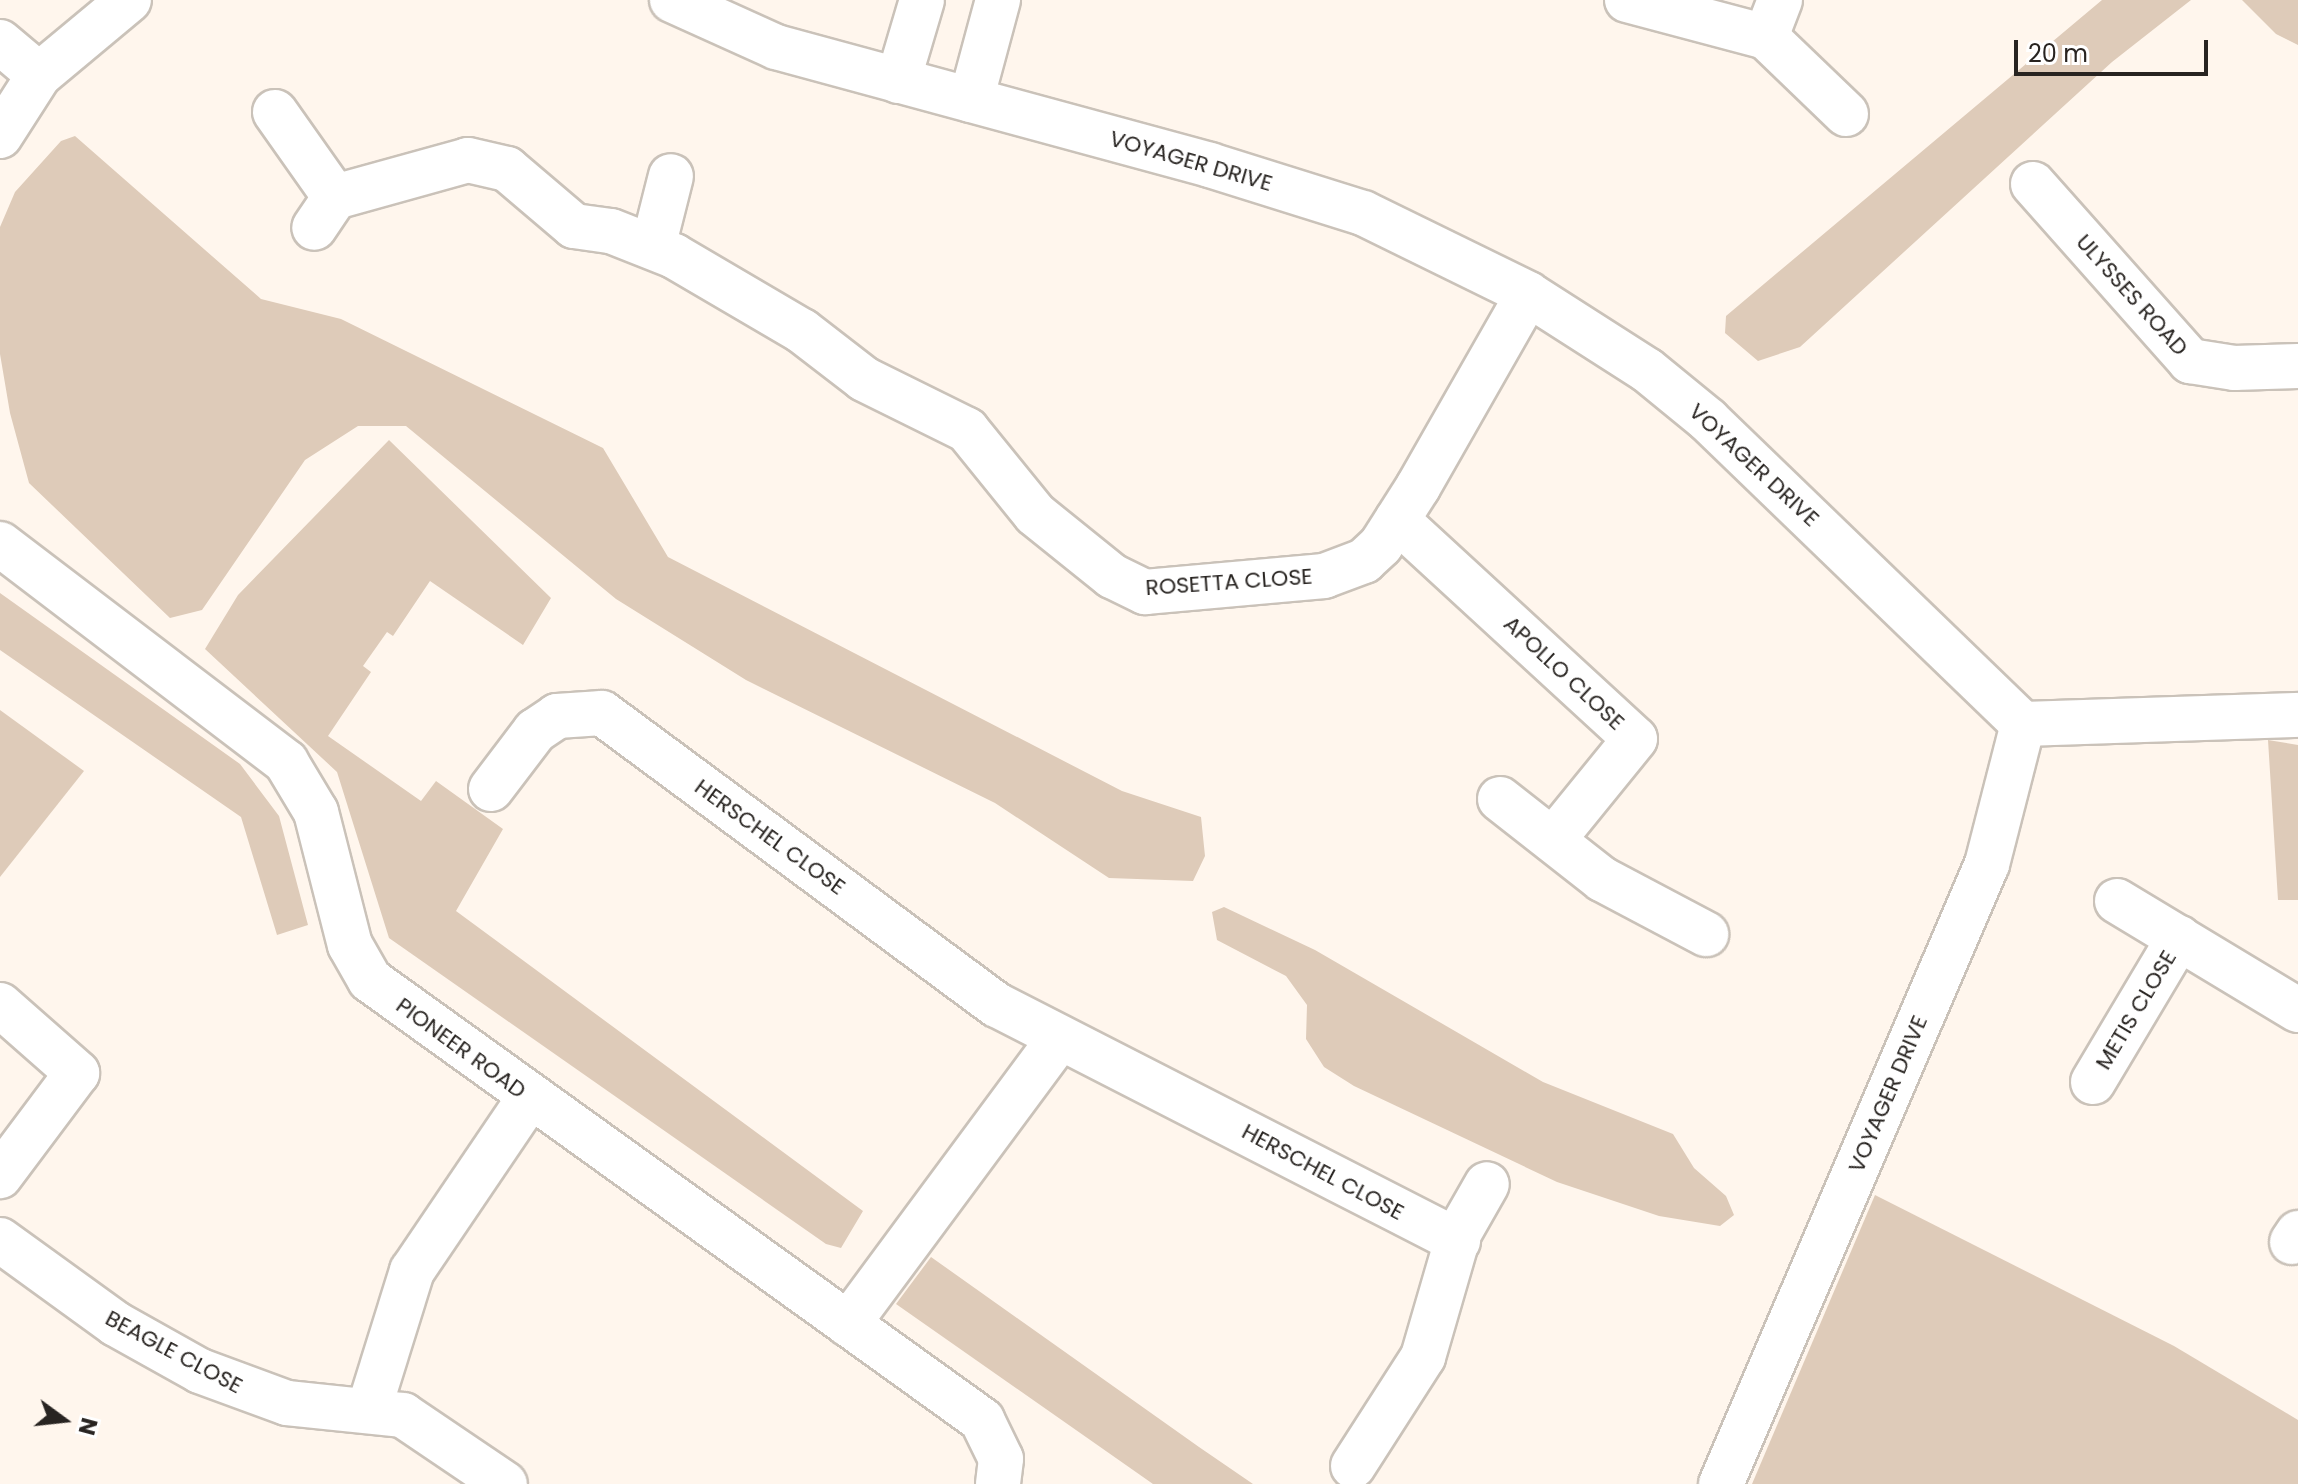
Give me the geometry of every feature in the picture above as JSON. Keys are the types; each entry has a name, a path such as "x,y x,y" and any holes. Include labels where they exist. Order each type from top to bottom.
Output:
{"street":[{"path":"0,136 39,75 129,0"},
{"name":"VOYAGER DRIVE","path":"672,0 776,47 1363,213 1528,294 1647,370 1708,420 2023,724 1987,864 1721,1484"},
{"path":"898,81 922,0"},
{"path":"971,100 998,0"},
{"path":"1627,0 1773,18 1846,114"},
{"path":"0,42 39,75"},
{"name":"ROSETTA CLOSE","path":"275,112 324,213 468,160 491,162 574,226 653,247 802,331 864,379 967,430 1035,514 1112,576 1145,592 1348,569 1381,545 1528,294"},
{"path":"653,247 671,176"},
{"name":"ULYSSES ROAD","path":"2033,184 2190,361 2234,368 2298,366"},
{"name":"APOLLO CLOSE","path":"1397,520 1635,739 1553,840"},
{"name":"PIONEER ROAD","path":"0,544 286,762 313,804 350,945 370,980 529,1098 982,1420 1001,1459 998,1484"},
{"name":"HERSCHEL CLOSE","path":"491,789 535,731 557,716 583,710 602,713 997,1005 1458,1241"},
{"path":"2023,724 2298,715"},
{"path":"1500,799 1602,879 1706,934"},
{"name":"METIS CLOSE","path":"2117,901 2298,1010"},
{"name":"METIS CLOSE","path":"2093,1082 2179,938"},
{"path":"0,1005 77,1073 0,1176"},
{"path":"848,1324 1060,1038"},
{"path":"369,1409 412,1271 529,1098"},
{"path":"1353,1466 1418,1368 1443,1304 1458,1241 1487,1184"},
{"name":"BEAGLE CLOSE","path":"0,1240 116,1324 200,1371 287,1403 369,1409 411,1419 505,1484"}],"shaded area":[{"path":"2102,0 2191,0 2112,62 1800,347 1758,361 1725,333 1726,316"},
{"path":"2242,0 2298,0 2298,45 2276,34"},
{"path":"75,136 261,299 341,319 603,448 668,557 1122,791 1201,817 1205,856 1193,881 1109,878 995,803 746,680 616,599 406,426 358,426 305,460 202,610 170,618 29,483 10,413 0,354 0,227 15,192 61,141"},
{"path":"389,440 551,598 523,645 430,581 393,636 387,632 363,666 371,672 328,736 421,801 436,781 503,829 456,911 863,1211 841,1248 826,1244 389,938 337,772 205,649 238,595"},
{"path":"0,593 240,764 279,816 308,925 277,935 241,817 0,650"},
{"path":"0,710 84,771 0,877"},
{"path":"2268,740 2298,745 2298,900 2278,900"},
{"path":"1224,907 1315,950 1543,1082 1673,1134 1694,1168 1726,1196 1734,1215 1720,1226 1659,1216 1557,1182 1354,1086 1324,1067 1306,1039 1307,1005 1286,976 1217,940 1212,912"},
{"path":"1875,1195 2174,1346 2298,1420 2298,1484 1752,1484"},
{"path":"931,1257 1253,1484 1153,1484 896,1304"}]}
